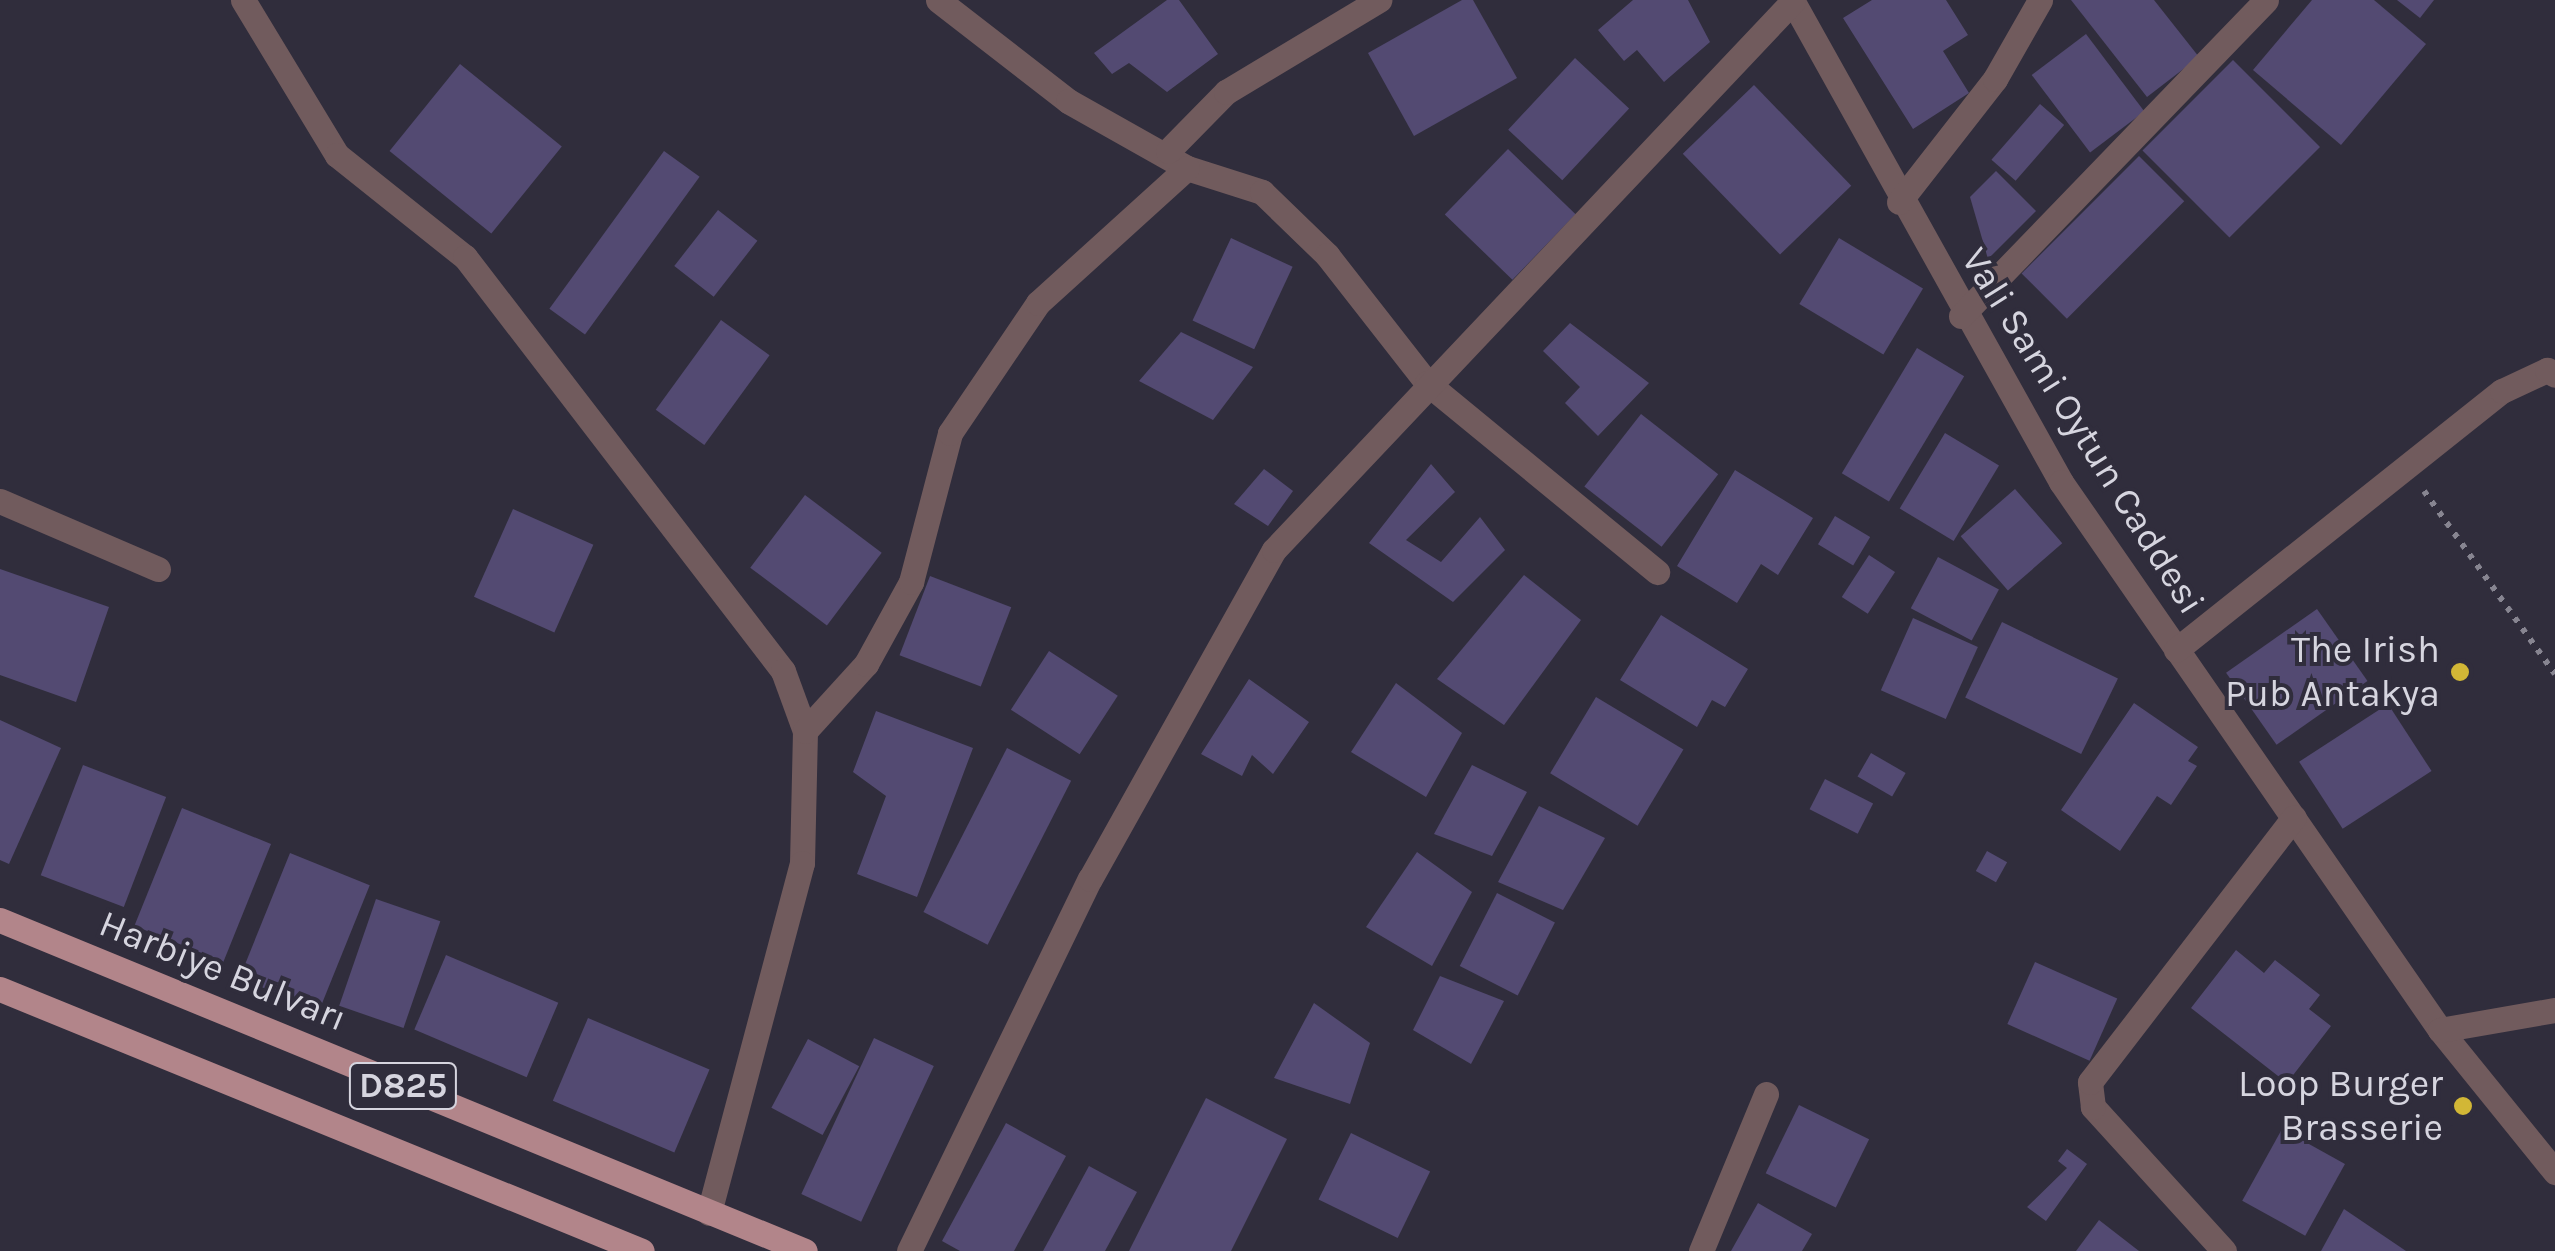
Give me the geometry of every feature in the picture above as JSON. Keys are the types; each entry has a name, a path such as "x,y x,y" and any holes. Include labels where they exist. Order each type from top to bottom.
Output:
{"main road":[{"name":"Harbiye Bulvarı","path":"0,920 805,1251"},
{"name":"D825","path":"0,989 642,1251"}],"street":[{"path":"242,0 336,155 465,257 783,670 805,731 802,863 709,1212"},
{"path":"938,0 1068,102 1178,160 1262,192 1327,256 1428,382 1657,572"},
{"path":"805,731 866,664 911,582 950,433 1038,303 1178,160 1226,92 1379,0"},
{"path":"1900,202 1995,80 2040,0"},
{"path":"1962,316 2266,0"},
{"path":"908,1251 1090,879 1274,550 1428,382 1792,1"},
{"name":"Vali Sami Oytun Caddesi","path":"1792,1 1962,316 2176,650 2440,1030 2555,1172"},
{"path":"2176,650 2409,470 2502,390 2547,370 2555,376"},
{"path":"0,501 158,569"},
{"path":"2224,1251 2094,1107 2090,1082 2294,818"},
{"path":"2440,1030 2555,1010"},
{"path":"1702,1251 1766,1094"}],"path":[{"path":"2409,470 2555,674"}],"building":[{"path":"1167,0 1179,0 1218,54 1167,92 1129,63 1112,74 1094,53"},
{"path":"1462,0 1473,0 1517,78 1414,136 1368,53"},
{"path":"1633,0 1688,0 1710,42 1664,82 1637,50 1624,61 1598,30"},
{"path":"1872,0 1946,0 1968,35 1943,51 1969,93 1913,129 1843,18"},
{"path":"2071,0 2154,0 2199,57 2147,97"},
{"path":"2312,0 2374,0 2426,44 2341,145 2253,70"},
{"path":"2397,0 2434,0 2420,18"},
{"path":"2086,34 2144,111 2090,152 2032,75"},
{"path":"1575,58 1629,108 1562,180 1508,130"},
{"path":"2233,60 2320,147 2229,237 2142,151"},
{"path":"460,64 562,146 491,233 390,151"},
{"path":"1754,85 1851,186 1780,254 1683,154"},
{"path":"2040,104 2064,125 2016,181 1991,160"},
{"path":"1508,149 1576,214 1512,280 1445,214"},
{"path":"664,151 700,177 585,335 549,309"},
{"path":"2139,156 2184,201 2067,319 2022,273"},
{"path":"1996,171 2036,211 1988,259 1970,197"},
{"path":"718,210 757,241 714,297 674,266"},
{"path":"1231,238 1293,267 1254,349 1193,320"},
{"path":"1839,238 1923,288 1883,354 1799,304"},
{"path":"721,320 770,355 704,445 656,410"},
{"path":"1570,323 1649,383 1598,436 1565,403 1580,387 1543,351"},
{"path":"1181,332 1253,367 1213,420 1139,381"},
{"path":"1917,348 1964,376 1889,501 1842,473"},
{"path":"1641,414 1718,474 1662,547 1584,486"},
{"path":"1945,433 1999,465 1954,541 1900,508"},
{"path":"1431,464 1455,492 1406,540 1441,562 1480,517 1505,550 1453,602 1369,543"},
{"path":"1264,469 1293,491 1268,526 1234,504"},
{"path":"1735,470 1813,518 1778,575 1761,564 1737,603 1677,566"},
{"path":"2015,489 2062,543 2008,591 1961,536"},
{"path":"805,495 882,553 827,625 750,568"},
{"path":"513,509 593,545 554,632 474,597"},
{"path":"1835,516 1870,537 1853,565 1818,544"},
{"path":"1869,555 1895,572 1868,614 1842,597"},
{"path":"1938,557 1999,589 1972,641 1911,608"},
{"path":"0,569 109,607 76,702 0,675"},
{"path":"1524,575 1581,620 1504,725 1437,679"},
{"path":"930,576 1011,607 981,687 900,655"},
{"path":"2317,609 2367,681 2277,745 2226,673"},
{"path":"1661,615 1748,669 1725,707 1712,700 1697,727 1620,680"},
{"path":"1913,618 1978,647 1946,719 1881,690"},
{"path":"2002,622 2118,679 2081,754 1965,697"},
{"path":"1049,651 1118,696 1080,754 1011,710"},
{"path":"1249,679 1309,722 1273,774 1252,755 1242,776 1201,754"},
{"path":"1396,683 1462,733 1426,797 1351,752"},
{"path":"1596,697 1683,750 1638,826 1550,773"},
{"path":"2134,703 2198,747 2188,761 2197,766 2171,805 2157,796 2120,851 2061,810"},
{"path":"2388,704 2432,771 2343,829 2299,762"},
{"path":"876,711 973,748 917,897 857,874 886,796 853,772"},
{"path":"0,720 61,748 9,864 0,860"},
{"path":"1007,748 1071,781 988,945 923,912"},
{"path":"1871,753 1906,773 1892,796 1858,776"},
{"path":"83,765 166,797 124,907 41,875"},
{"path":"1472,765 1527,792 1492,856 1434,834"},
{"path":"1825,779 1873,804 1858,834 1810,809"},
{"path":"1539,806 1605,838 1563,910 1498,882"},
{"path":"182,808 271,844 223,962 134,926"},
{"path":"1987,851 2007,862 1996,882 1976,871"},
{"path":"1417,852 1472,892 1432,966 1366,927"},
{"path":"290,853 370,885 319,1010 239,978"},
{"path":"1497,893 1555,923 1518,996 1460,966"},
{"path":"376,899 440,921 404,1028 339,1006"},
{"path":"2236,950 2264,973 2275,960 2320,995 2309,1009 2331,1026 2287,1083 2191,1008"},
{"path":"446,955 558,1003 527,1077 414,1030"},
{"path":"2035,962 2117,999 2090,1061 2007,1024"},
{"path":"1440,976 1504,1001 1471,1064 1413,1030"},
{"path":"1314,1003 1370,1043 1350,1104 1274,1078"},
{"path":"588,1018 710,1070 674,1152 553,1101"},
{"path":"874,1038 934,1066 861,1222 801,1194"},
{"path":"808,1039 859,1066 823,1135 771,1108"},
{"path":"1206,1098 1287,1139 1231,1251 1129,1251"},
{"path":"1799,1105 1869,1139 1836,1208 1766,1173"},
{"path":"1006,1123 1066,1156 1014,1251 960,1251 942,1241"},
{"path":"2282,1129 2345,1164 2305,1236 2242,1201"},
{"path":"1351,1133 1430,1172 1398,1238 1319,1200"},
{"path":"2067,1149 2087,1164 2046,1221 2027,1207 2067,1168 2058,1161"},
{"path":"1089,1166 1137,1192 1105,1251 1043,1251"},
{"path":"1758,1203 1812,1234 1802,1251 1731,1251"},
{"path":"2344,1209 2406,1251 2321,1251"},
{"path":"2099,1220 2139,1251 2076,1251"}],"place":[{"name":"The Irish Pub Antakya","path":"2460,672"},
{"name":"Loop Burger Brasserie","path":"2463,1106"}]}
